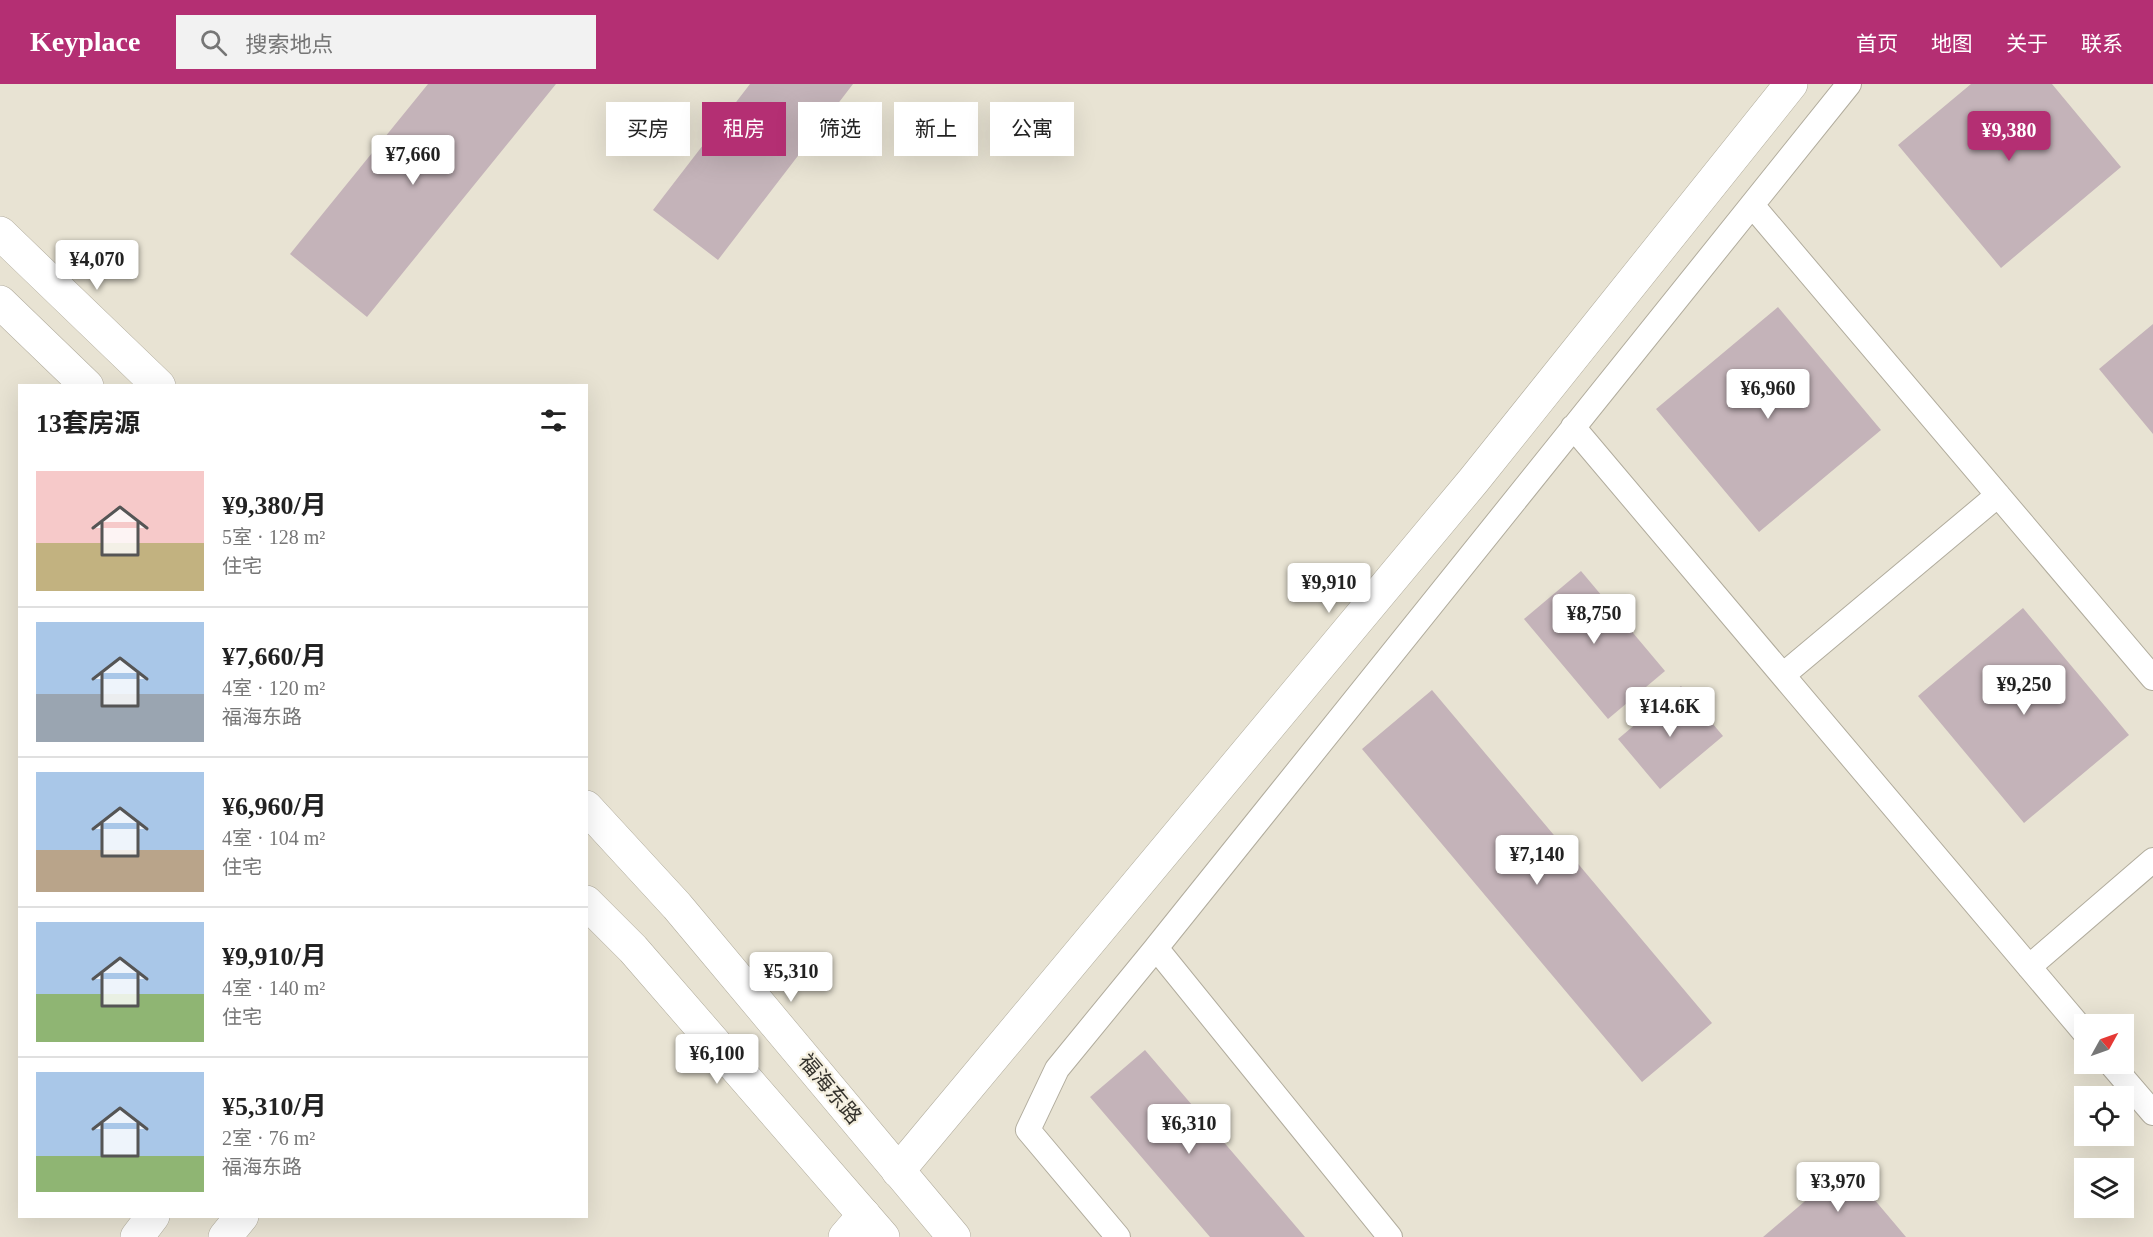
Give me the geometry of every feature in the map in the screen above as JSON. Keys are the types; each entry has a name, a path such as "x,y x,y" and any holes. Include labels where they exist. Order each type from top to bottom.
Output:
{"street":[{"path":"898,1171 1474,480 1791,84"},
{"path":"0,232 157,384"},
{"path":"0,302 85,384"},
{"name":"福海东路","path":"588,809 677,906 954,1237"},
{"path":"588,904 633,949 864,1230"},
{"path":"137,1237 151,1218"},
{"path":"225,1237 240,1218"}],"lane":[{"path":"1118,1237 1028,1130 1058,1069 1849,84"},
{"path":"1752,205 2153,678"},
{"path":"1573,427 2074,1020"},
{"path":"1783,675 1998,495"},
{"path":"2029,967 2153,860"},
{"path":"1156,948 1390,1237"},
{"path":"2120,1074 2153,1113"}],"building":[{"path":"428,84 556,84 367,317 290,254"},
{"path":"750,84 853,84 839,102 798,102 798,156 718,260 653,210 702,146 702,156 786,156 786,102 736,102"},
{"path":"1971,84 2052,84 2121,167 2001,268 1898,145"},
{"path":"1778,307 1881,430 1759,532 1656,409"},
{"path":"2153,324 2153,434 2099,369"},
{"path":"1581,571 1665,671 1608,719 1524,619"},
{"path":"2023,608 2129,735 2024,823 1918,696"},
{"path":"1681,686 1723,736 1660,789 1618,739"},
{"path":"1432,690 1712,1023 1642,1082 1362,749"},
{"path":"1145,1050 1305,1237 1210,1237 1090,1097"},
{"path":"1846,1166 1906,1237 1763,1237"}]}
